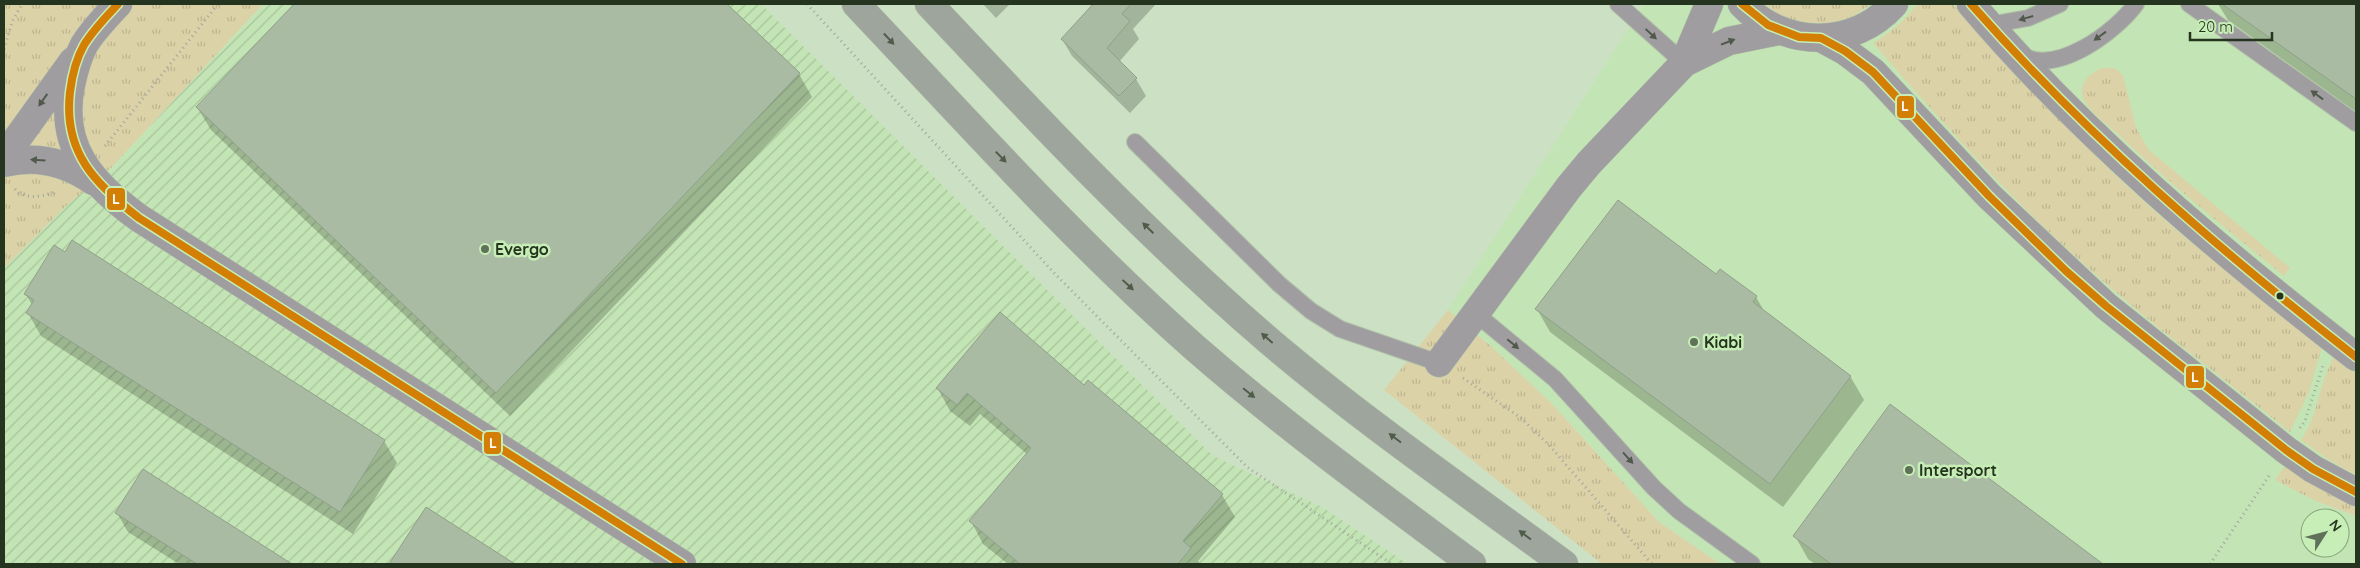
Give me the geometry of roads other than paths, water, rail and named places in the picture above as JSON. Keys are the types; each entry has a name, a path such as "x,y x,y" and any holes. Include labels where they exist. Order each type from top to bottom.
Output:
{"highway":[{"path":"856,4 1050,208 1194,347 1291,426 1472,564"},
{"path":"929,4 1140,220 1268,340 1323,384 1564,564"}],"street":[{"path":"4,157 46,95 118,4"},
{"path":"1439,363 1589,162 1684,63 1709,4"},
{"path":"1742,4 1758,18 1778,30 1800,37 1821,38 1834,37 1859,30 1881,16 1894,4"},
{"path":"1971,4 2010,48 2096,137 2160,196 2356,357"},
{"path":"1684,63 1729,42 1778,30"},
{"path":"1821,38 1845,51 1873,72 1989,196 2106,306 2286,450 2313,469 2356,492"},
{"path":"83,48 73,72 68,99 68,122 73,143 89,175"},
{"path":"7,174 21,160 41,159 71,167 89,175 139,218 682,564"}],"lane":[{"path":"1618,4 1684,63"},
{"path":"1989,25 2028,18 2060,4"},
{"path":"2010,48 2026,58 2040,61 2058,60 2080,50 2120,21 2136,4"},
{"path":"2188,4 2356,123"},
{"path":"1134,142 1279,284 1311,311 1340,328 1439,363"},
{"path":"1475,313 1555,379 1654,488 1679,511 1752,564"}],"place":[{"name":"Evergo","path":"485,249"},
{"name":"Kiabi","path":"1694,342"},
{"name":"Intersport","path":"1909,470"}]}
